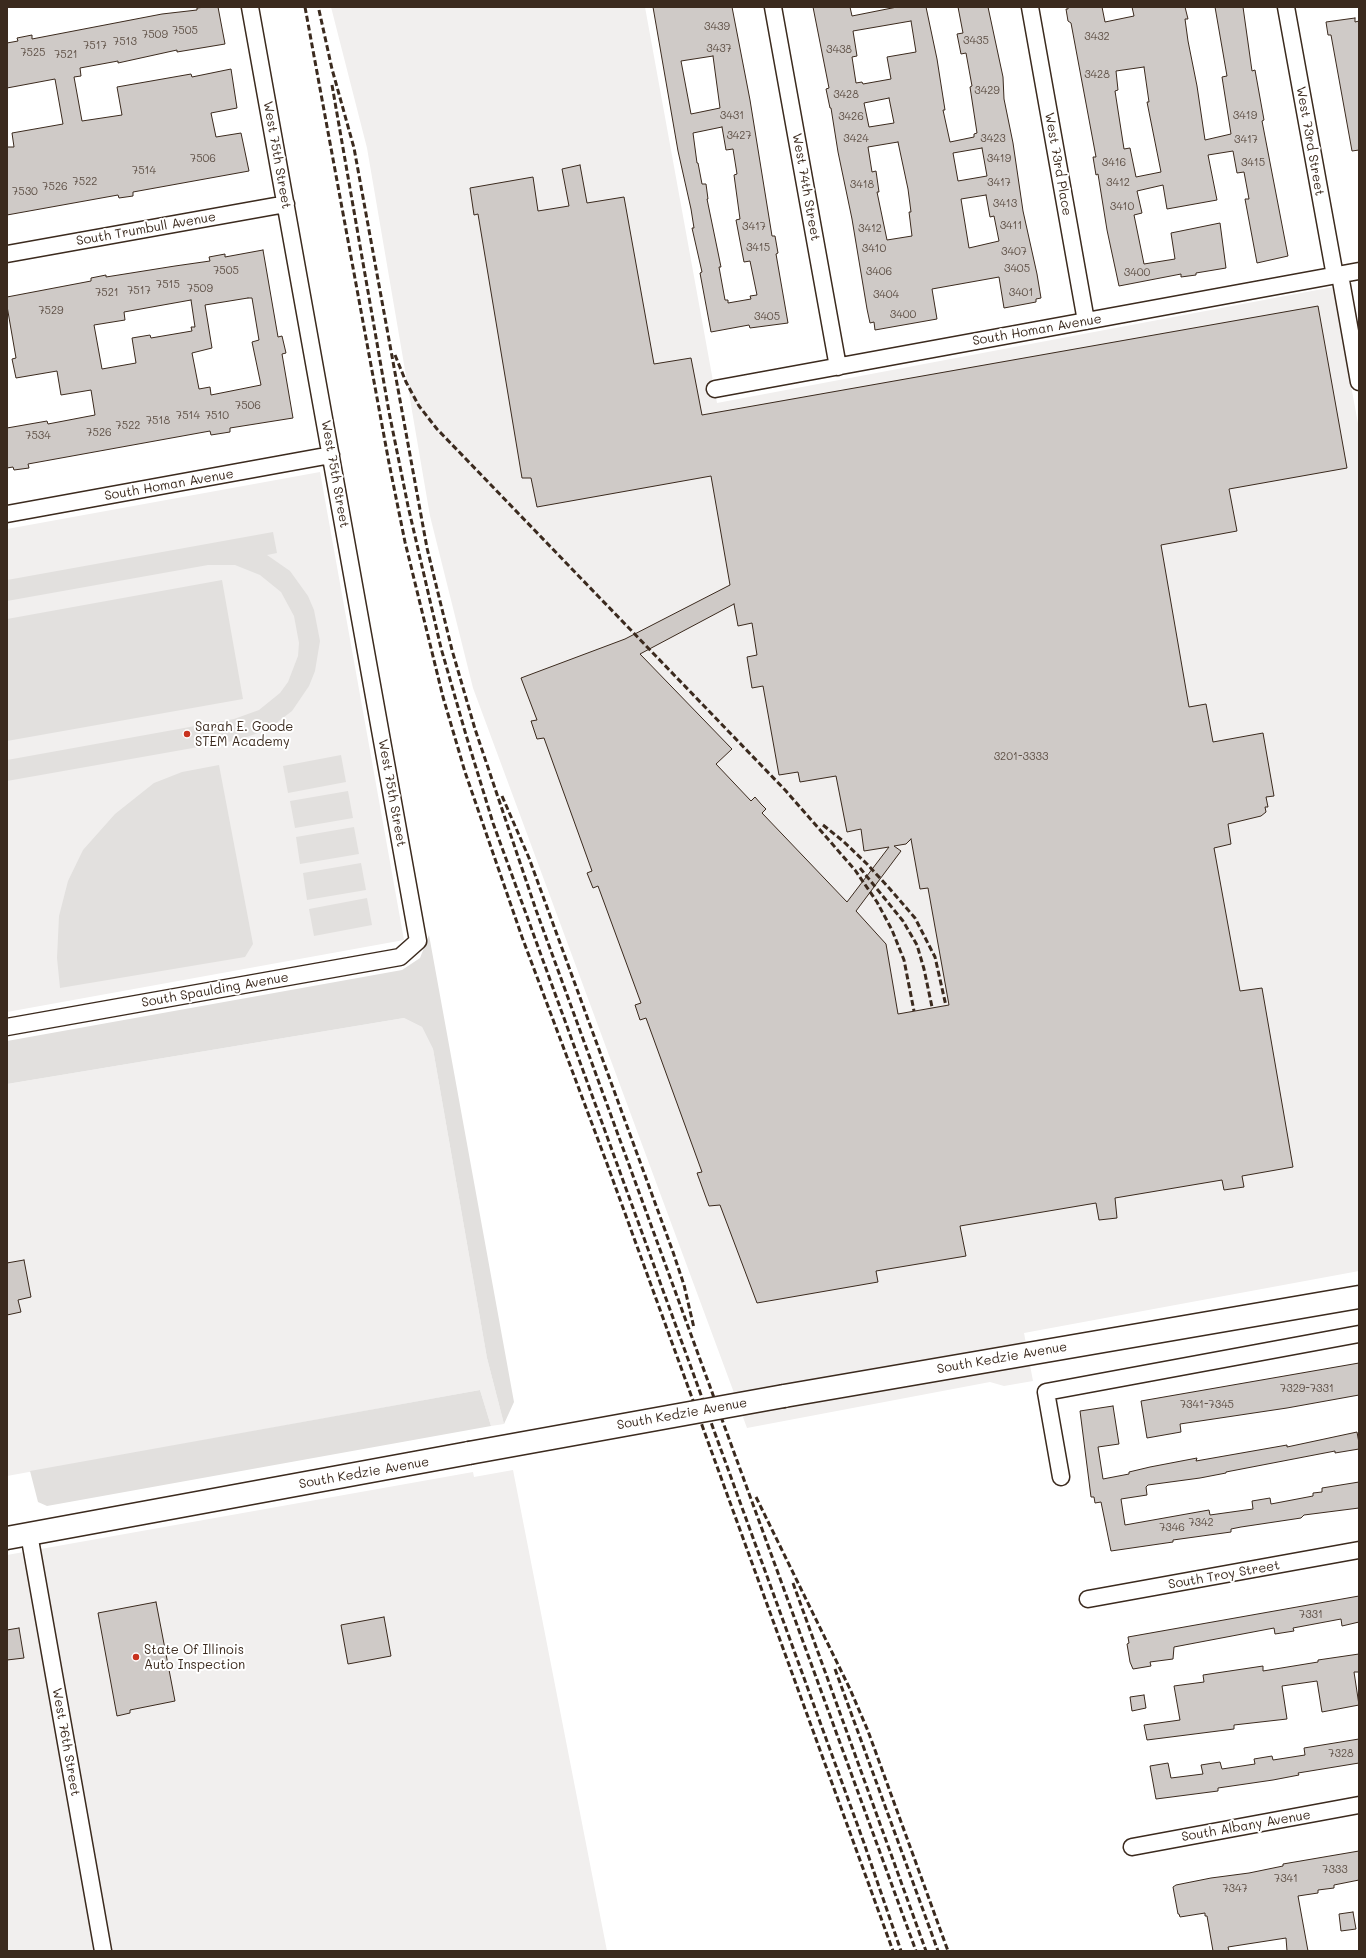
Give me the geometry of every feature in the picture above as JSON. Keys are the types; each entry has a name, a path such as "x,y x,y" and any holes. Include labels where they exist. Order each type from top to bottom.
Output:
{"main road":[{"name":"South Kedzie Avenue","path":"7,1538 784,1396 1359,1297"}],"street":[{"name":"West 75th Street","path":"250,7 418,941"},
{"name":"West 74th Street","path":"774,7 838,367"},
{"name":"West 73rd Place","path":"1030,7 1086,321"},
{"name":"West 73rd Street","path":"1286,7 1359,382"},
{"name":"South Trumbull Avenue","path":"7,254 286,204"},
{"name":"South Homan Avenue","path":"715,389 1359,271"},
{"name":"South Homan Avenue","path":"7,514 331,455"},
{"name":"South Spaulding Avenue","path":"7,1027 400,957 418,941"},
{"path":"1061,1477 1046,1392 1359,1334"},
{"name":"West 76th Street","path":"29,1534 103,1951"},
{"name":"South Troy Street","path":"1088,1599 1359,1550"},
{"name":"South Albany Avenue","path":"1132,1847 1359,1805"}],"shaded area":[{"path":"331,7 645,7 717,403 1333,287 1359,429 1359,1271 1024,1333 1033,1381 1004,1386 990,1382 747,1428 473,688 430,516 367,148"},
{"name":"Sarah E. Goode STEM Academy","path":"320,472 404,940 7,1012 7,529"},
{"path":"273,532 277,553 267,555 290,571 308,596 314,610 320,641 315,671 309,686 292,711 267,730 238,740 7,781 7,760 234,719 259,710 280,693 288,682 298,656 299,643 294,616 281,592 260,575 235,565 208,565 7,601 7,580"},
{"path":"222,580 243,699 7,741 7,619"},
{"path":"341,755 346,782 288,793 283,766"},
{"path":"219,765 253,944 245,957 60,988 57,958 59,916 68,881 83,850 115,814 154,783 182,772"},
{"path":"348,791 353,818 295,828 290,801"},
{"path":"354,827 359,854 300,864 296,837"},
{"path":"361,863 366,890 307,900 303,873"},
{"path":"367,898 372,925 314,936 309,909"},
{"path":"429,935 514,1402 504,1424 487,1358 433,1049 422,1027 404,1018 7,1084 7,1041 402,970 420,958"},
{"path":"404,1018 422,1027 433,1049 487,1358 504,1424 491,1426 480,1390 7,1476 7,1084"},
{"path":"480,1390 491,1426 47,1506 38,1502 30,1471"},
{"path":"513,1470 607,1951 7,1951 7,1555 473,1472 474,1477"}],"building":[{"path":"218,7 225,44 177,52 177,50 118,63 118,61 80,68 81,76 74,77 82,121 122,115 117,87 191,74 192,77 231,69 237,108 211,113 216,137 241,133 249,171 133,192 133,196 119,198 118,195 7,215 7,147 14,147 12,133 63,124 55,79 7,88 7,43 18,41 17,38 32,35 32,39 162,14 197,10 197,8"},
{"path":"653,7 732,7 750,100 772,236 775,236 778,253 776,254 788,323 750,328 749,325 711,332 700,273 702,272 692,228 694,228 691,209 678,151","holes":["713,56 720,108 691,114 681,61","722,127 726,150 733,149 737,174 734,175 740,219 736,220 744,262 750,261 757,295 750,296 751,299 728,303 728,300 725,300 719,267 721,267 707,199 706,184 702,184 697,163 693,133"]},
{"path":"813,7 850,7 852,16 897,7 926,7 937,59 945,110 943,110 950,142 974,137 974,134 977,133 970,87 972,86 966,53 961,54 957,34 963,33 958,7 988,7 1003,77 1004,99 1013,143 1023,211 1041,298 1036,299 1036,302 1004,308 999,277 932,289 937,319 875,330 874,322 870,323 867,309 852,219 826,89 829,88","holes":["911,21 916,52 887,57 891,79 863,84 862,82 856,83 852,57 857,56 853,31","889,98 894,123 869,127 864,103","898,142 908,189 912,236 887,240 877,192 879,192 876,171 872,172 868,147","982,148 987,176 958,181 953,153","986,195 990,217 994,216 999,241 969,248 961,199"]},
{"path":"1068,7 1102,7 1105,22 1134,16 1132,7 1185,7 1188,19 1185,19 1188,41 1197,86 1205,140 1231,134 1222,77 1227,76 1215,7 1243,7 1252,71 1255,70 1264,120 1262,121 1288,256 1257,263 1245,199 1249,199 1244,172 1237,173 1233,151 1208,155 1217,200 1167,209 1163,185 1137,191 1142,213 1134,215 1144,264 1175,259 1171,233 1220,223 1226,268 1196,273 1196,275 1181,277 1181,274 1119,286 1107,230 1098,174 1096,175 1093,157 1096,157 1071,23 1068,21 1066,9 1068,9","holes":["1144,67 1149,102 1147,102 1161,172 1136,177 1130,148 1124,149 1115,91 1118,90 1116,71"]},
{"path":"1355,18 1355,22 1359,21 1359,150 1352,151 1331,35 1328,35 1326,22"},
{"path":"580,165 587,203 624,197 654,364 691,358 702,415 1318,306 1347,468 1229,489 1237,531 1161,545 1189,707 1206,704 1213,742 1263,733 1274,796 1266,797 1268,807 1265,807 1266,812 1261,816 1228,824 1231,844 1214,848 1240,991 1262,988 1293,1167 1242,1176 1244,1187 1224,1190 1222,1180 1115,1198 1117,1218 1099,1220 1096,1203 960,1226 966,1256 876,1271 878,1282 757,1303 720,1205 709,1206 697,1173 702,1172 646,1018 640,1020 635,1005 641,1003 598,886 593,888 587,873 592,871 544,738 537,739 531,721 537,720 521,678 625,639 730,585 711,476 537,507 531,478 522,478 478,214 474,215 470,188 533,177 538,211 569,206 562,169","holes":["734,604 738,626 752,623 757,655 747,657 752,688 763,686 779,775 798,772 800,782 836,776 847,832 861,829 864,851 889,847 847,902 762,813 766,809 755,797 751,801 716,764 732,749 640,654","911,839 920,889 928,888 949,1005 898,1014 886,944 856,911 901,851 894,846 906,844"]},
{"path":"263,250 278,337 282,336 286,353 282,354 293,418 230,428 230,432 211,435 210,431 28,464 29,468 14,470 13,467 7,468 7,428 47,421 48,424 95,415 91,390 61,395 57,371 16,378 12,359 16,358 7,306 7,297 91,281 91,278 106,275 106,277 210,261 209,257 225,254 225,257","holes":["252,298 259,340 252,342 261,385 211,395 210,387 199,389 192,353 212,348 205,305","191,300 195,327 191,327 192,331 151,338 150,335 132,338 136,363 102,369 94,325 125,320 124,312"]},
{"path":"24,1260 31,1297 18,1300 21,1312 7,1315 7,1263"},
{"path":"1359,1363 1359,1395 1287,1408 1180,1424 1181,1432 1147,1438 1141,1401"},
{"path":"1113,1406 1119,1444 1098,1447 1103,1479 1129,1474 1129,1472 1150,1467 1197,1458 1196,1461 1287,1445 1287,1447 1357,1432 1359,1443 1359,1449 1335,1453 1335,1451 1200,1478 1148,1485 1146,1487 1147,1495 1121,1499 1125,1525 1209,1510 1210,1515 1253,1509 1252,1501 1270,1498 1271,1504 1313,1496 1313,1493 1322,1492 1322,1488 1359,1482 1359,1508 1304,1515 1301,1518 1231,1529 1231,1532 1111,1551 1101,1502 1095,1503 1094,1497 1091,1497 1080,1411"},
{"path":"1359,1596 1359,1622 1342,1626 1341,1619 1293,1628 1294,1631 1275,1634 1274,1628 1174,1647 1173,1659 1150,1662 1151,1666 1133,1669 1130,1662 1127,1644 1129,1643 1128,1637"},
{"name":"State Of Illinois Auto Inspection","path":"156,1602 175,1701 130,1710 130,1713 117,1716 98,1613"},
{"path":"384,1617 391,1656 348,1664 341,1625"},
{"path":"19,1628 24,1658 7,1660 7,1630"},
{"path":"1359,1654 1359,1672 1354,1672 1359,1705 1322,1712 1317,1681 1282,1686 1287,1719 1234,1725 1234,1729 1147,1740 1144,1725 1180,1720 1174,1686 1204,1682 1203,1675 1263,1666 1263,1671 1318,1662 1318,1660"},
{"path":"1144,1695 1146,1708 1132,1711 1130,1697"},
{"path":"1359,1739 1359,1763 1298,1773 1299,1775 1273,1780 1218,1788 1218,1791 1156,1799 1150,1766 1168,1763 1171,1778 1203,1774 1201,1765 1220,1762 1222,1769 1255,1764 1254,1759 1272,1756 1273,1760 1305,1755 1304,1748"},
{"path":"1359,1851 1359,1880 1334,1885 1334,1888 1318,1890 1318,1893 1298,1896 1308,1951 1287,1951 1286,1938 1228,1947 1229,1951 1213,1951 1207,1916 1205,1916 1205,1913 1180,1917 1178,1914 1173,1887 1176,1885 1211,1878 1249,1873 1283,1866 1283,1864"},
{"path":"1353,1912 1356,1929 1341,1931 1339,1914"}],"railway":[{"path":"305,7 389,463 405,542 443,697 465,772 522,937 606,1161 893,1951"},
{"path":"319,10 332,69 354,148 427,548 452,650 475,729 536,910 916,1951"},
{"path":"332,85 389,412 408,506 441,648 466,735 493,823 864,1843 901,1951"},
{"path":"395,355 406,382 419,406 437,429 786,791 855,870 877,902 892,930 904,960 914,1011"},
{"path":"502,796 529,858 673,1252 684,1285 694,1328"},
{"path":"823,825 843,841 867,864 915,918 935,957 946,1006"},
{"path":"860,868 903,921 917,945 932,1007"},
{"path":"756,1497 850,1689 868,1731 948,1951"},
{"path":"793,1583 926,1951"},
{"path":"835,1669 938,1951"}],"place":[{"name":"Sarah E. Goode STEM Academy","path":"187,734"},
{"name":"State Of Illinois Auto Inspection","path":"136,1657"}]}
